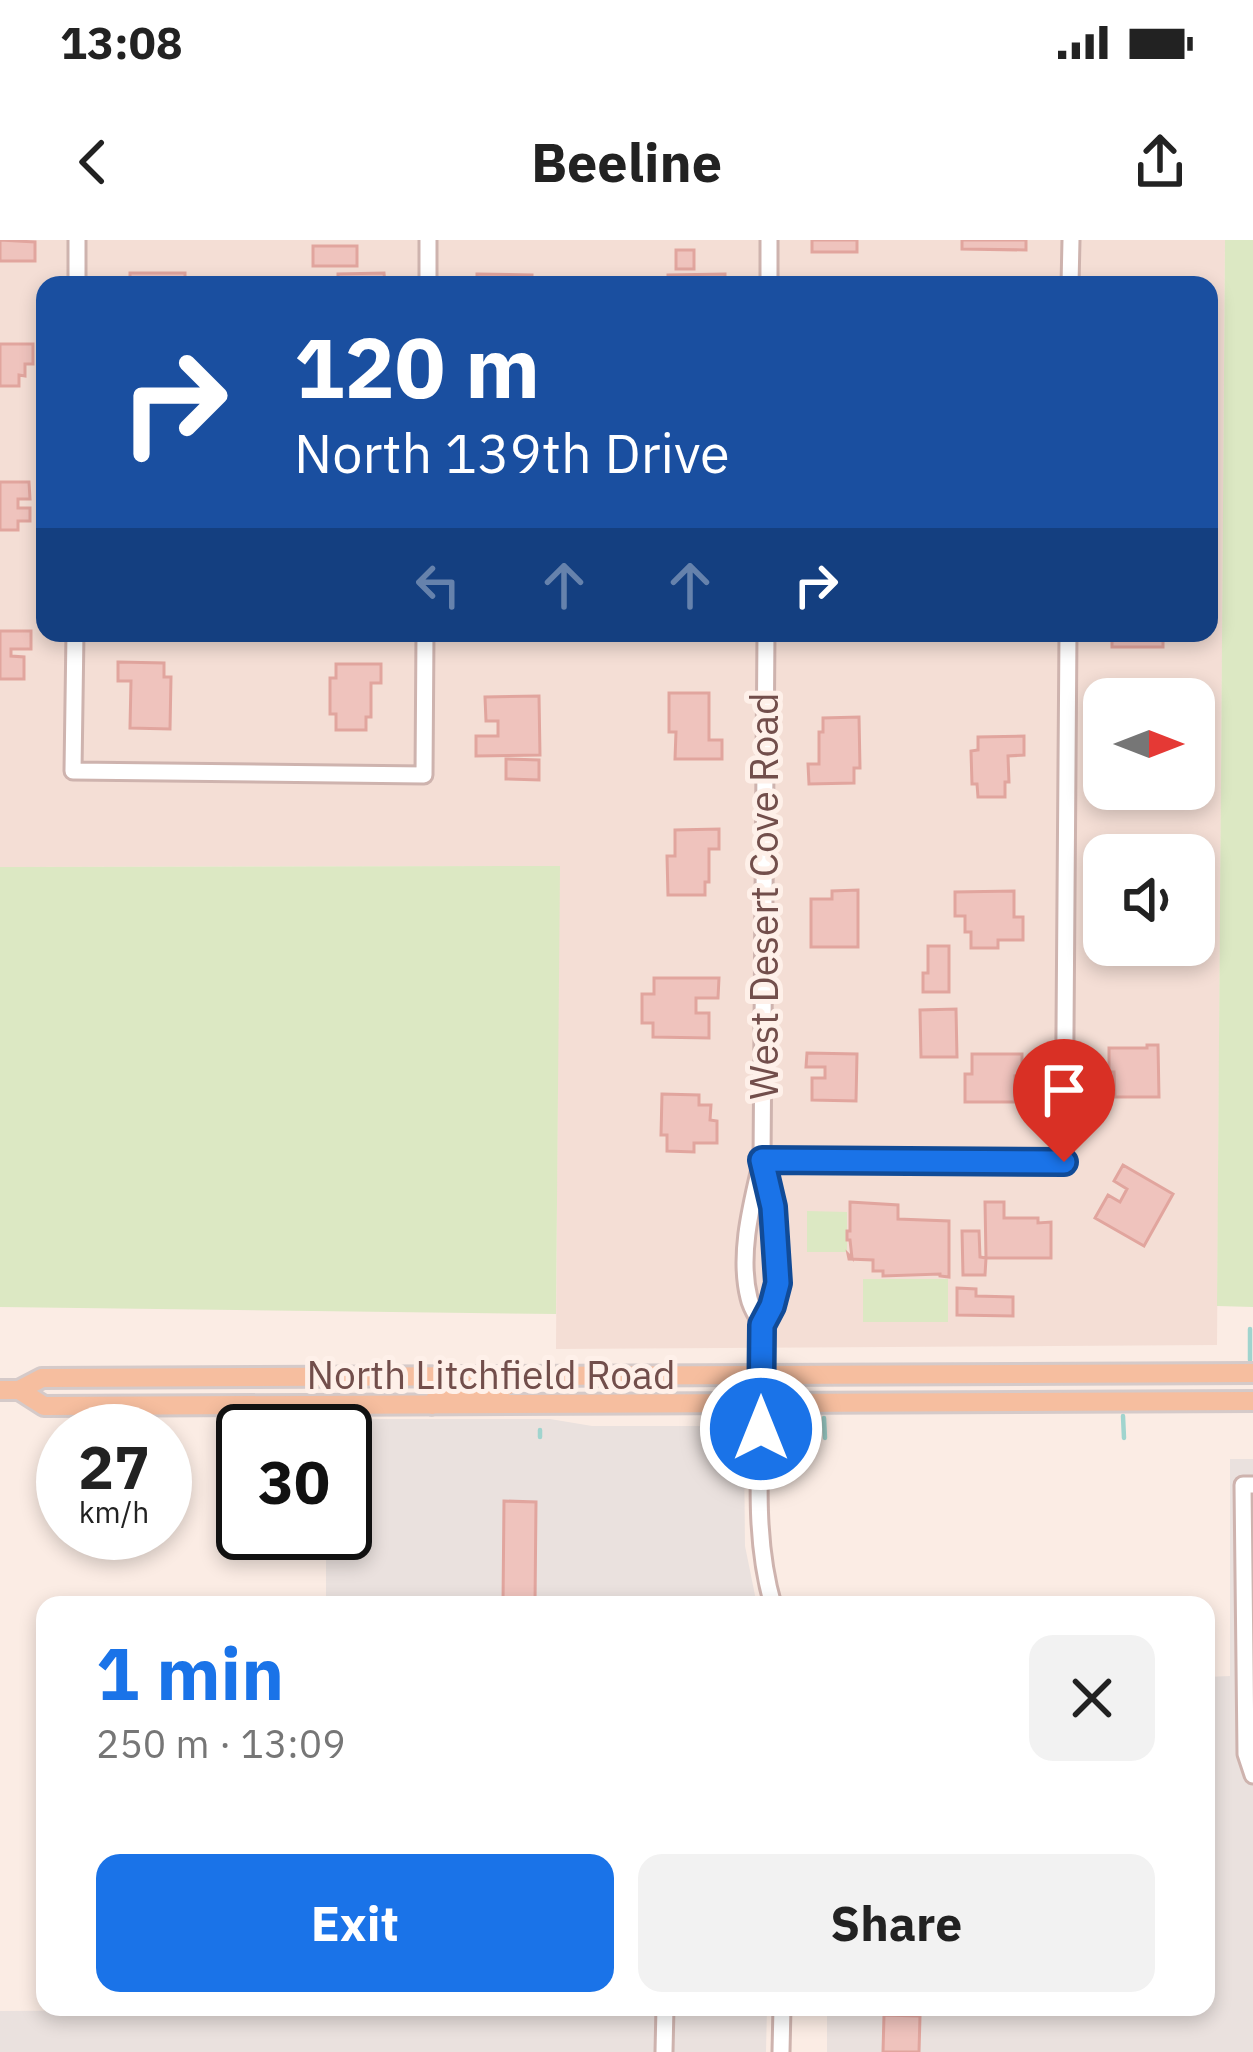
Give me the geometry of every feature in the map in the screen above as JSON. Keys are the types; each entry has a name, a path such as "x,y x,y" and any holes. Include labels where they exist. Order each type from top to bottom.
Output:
{"main road":[{"name":"North Litchfield Road","path":"10,1390 42,1378 1253,1372"},
{"path":"432,1405 446,1389 503,1388 520,1375"},
{"name":"North Litchfield Road","path":"10,1390 44,1406 1253,1401"}],"street":[{"path":"77,240 77,276"},
{"path":"428,240 428,276"},
{"path":"769,240 769,276"},
{"path":"1070,276 1071,240"},
{"path":"74,642 74,771 424,776 425,642"},
{"name":"West Desert Cove Road","path":"762,1325 749,1303 746,1264 749,1218 762,1160 766,642"},
{"path":"762,1160 1064,1162 1068,642"},
{"name":"West Desert Cove Road","path":"762,1160 773,1207 778,1283 762,1325 760,1529 771,1596"},
{"path":"746,1264 777,1265"},
{"path":"1253,1485 1243,1485 1246,1754 1253,1775"},
{"path":"664,2052 665,2016"},
{"path":"781,2052 782,2016"}],"shaded area":[{"path":"0,240 1225,240 1217,1345 556,1349 559,866 0,867"},
{"path":"372,1419 722,1426 735,1433 744,1447 745,1546 755,1596 326,1596 326,1560 372,1560"},
{"path":"1230,1459 1253,1459 1253,2052 827,2052 827,2016 1215,2016 1215,1677 1230,1676"},
{"path":"0,2011 36,2011 36,2016 767,2016 766,2052 0,2052"}],"green space":[{"path":"1225,240 1253,240 1253,1307 1217,1306"},
{"path":"560,866 556,1314 0,1307 0,867"},
{"path":"807,1211 847,1212 847,1252 807,1252"},
{"path":"863,1279 948,1279 948,1322 863,1322"}],"building":[{"path":"0,240 35,242 35,261 0,261"},
{"path":"812,240 857,240 857,252 812,252"},
{"path":"962,240 1026,240 1026,250 962,249"},
{"path":"313,246 357,246 357,266 313,266"},
{"path":"676,250 694,250 694,269 676,269"},
{"path":"130,273 185,273 185,276"},
{"path":"384,273 384,276 338,276"},
{"path":"0,344 33,344 33,364 25,364 19,386 0,386"},
{"path":"0,482 29,482 30,499 18,499 18,508 30,508 30,521 18,521 18,530 0,530"},
{"path":"0,631 31,631 31,649 11,649 11,656 24,657 24,679 0,679"},
{"path":"1112,642 1163,642 1163,647 1112,647"},
{"path":"118,662 164,663 164,677 171,677 170,729 130,728 131,681 118,681"},
{"path":"336,664 381,664 381,683 371,683 366,730 336,730 336,714 330,714 330,678 336,678"},
{"path":"669,693 709,693 709,740 722,740 722,759 675,759"},
{"path":"539,696 540,755 476,756 476,736 498,736 498,721 486,721 485,697"},
{"path":"859,717 860,768 854,768 854,783 809,784 808,764 819,764 823,718"},
{"path":"1024,736 1024,755 1008,756 1005,797 978,797 977,784 972,784 971,751 978,750 978,737"},
{"path":"506,759 539,760 539,780 506,779"},
{"path":"719,829 719,849 709,849 705,895 668,895 667,856 675,856 675,830"},
{"path":"858,890 858,947 811,947 811,899 832,899 832,891"},
{"path":"1014,891 1014,917 1023,917 1023,940 998,940 998,948 971,948 965,916 955,916 955,892"},
{"path":"928,946 949,946 949,992 923,992"},
{"path":"654,978 719,978 718,998 696,998 696,1013 709,1013 709,1038 653,1037 653,1023 642,1023 642,994 654,994"},
{"path":"956,1009 957,1057 921,1057 920,1010"},
{"path":"1158,1045 1159,1097 1115,1097 1109,1048"},
{"path":"807,1053 857,1054 856,1101 812,1100 812,1078 825,1078 825,1067 806,1067"},
{"path":"972,1054 1022,1054 1022,1076 1015,1076 1015,1102 965,1102 965,1074 972,1074"},
{"path":"662,1094 699,1095 699,1105 711,1105 717,1143 694,1143 694,1152 667,1151 667,1135 661,1135"},
{"path":"1123,1165 1173,1194 1144,1246 1095,1218 1108,1195 1120,1202 1127,1189 1114,1181"},
{"path":"850,1202 898,1205 898,1219 949,1221 949,1277 883,1276 883,1271 873,1271 873,1260 849,1259"},
{"path":"985,1202 1004,1202 1004,1218 1051,1222 1051,1258 986,1258"},
{"path":"962,1231 979,1231 985,1275 963,1275"},
{"path":"957,1288 976,1289 976,1296 1013,1297 1013,1316 957,1315"},
{"path":"504,1501 536,1502 535,1596 503,1596"},
{"path":"884,2016 920,2016 919,2052 883,2052"}],"waterway":[{"path":"1250,1329 1250,1360"},
{"path":"1123,1416 1124,1438"},
{"path":"824,1418 825,1438"},
{"path":"540,1430 540,1437"}],"route":[{"path":"761,1429 762,1325 778,1283 777,1234 762,1160 1064,1162"}]}
